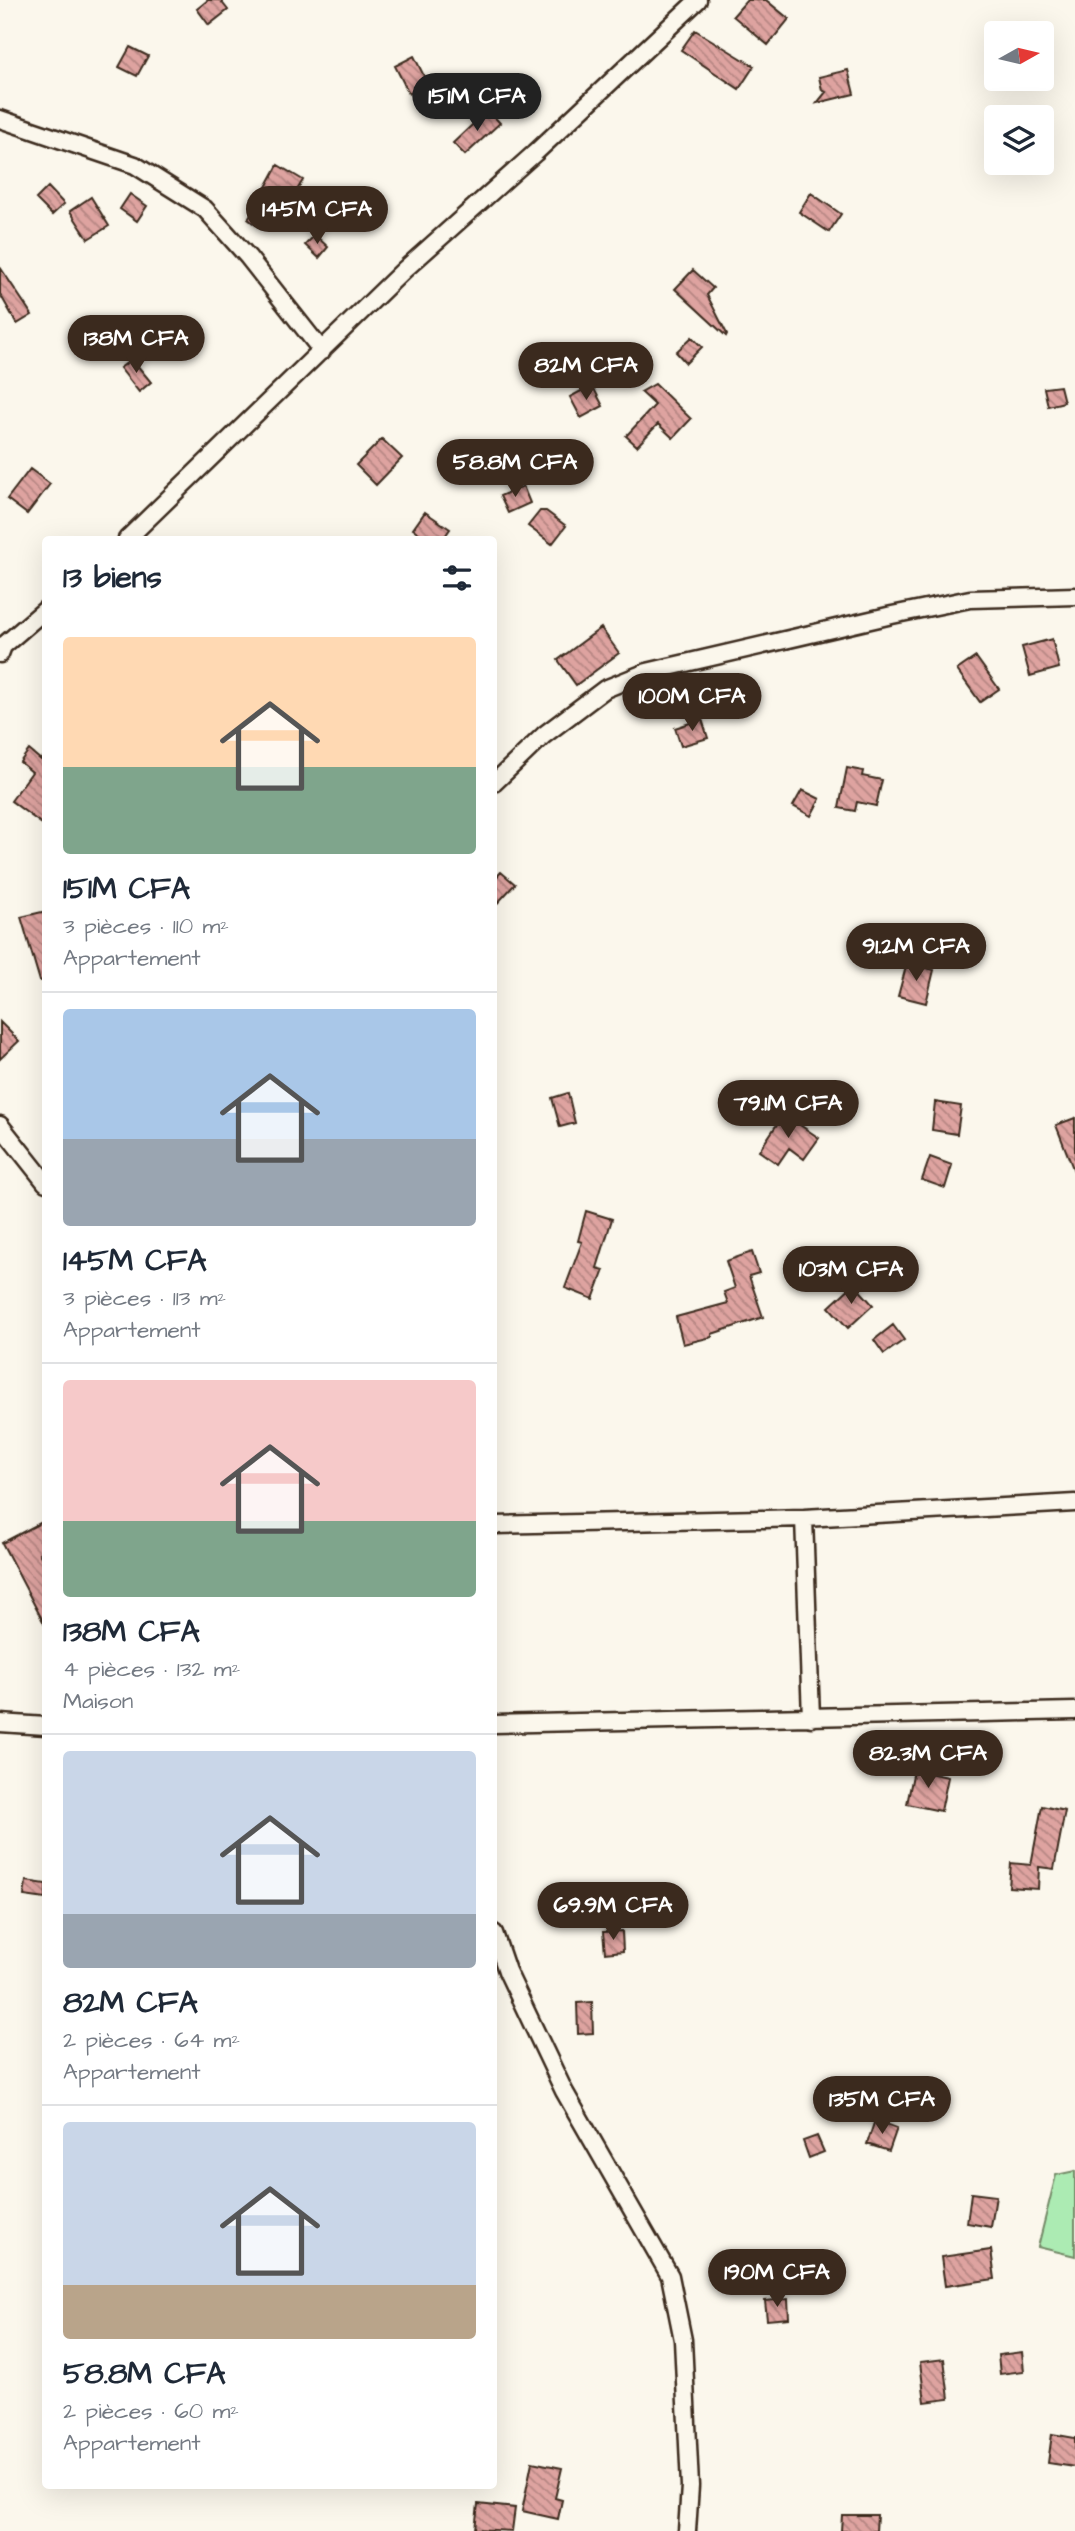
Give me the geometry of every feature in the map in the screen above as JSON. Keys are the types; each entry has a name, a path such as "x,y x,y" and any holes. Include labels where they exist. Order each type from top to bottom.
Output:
{"street":[{"path":"130,536 404,270 555,135 698,0"},
{"path":"0,119 135,165 205,208 248,257 322,351"},
{"path":"497,780 544,735 605,689 647,672 892,614 970,600 1075,596"},
{"path":"0,654 3,646 42,613"},
{"path":"0,1125 42,1178"},
{"path":"497,1525 804,1518 1075,1503"},
{"path":"804,1518 811,1718"},
{"path":"497,1724 1075,1712"},
{"path":"0,1723 42,1726"},
{"path":"497,1942 507,1971 564,2091 670,2276 683,2340 690,2486 687,2531"}],"green space":[{"path":"1075,2171 1075,2256 1038,2247 1056,2175"}],"building":[{"path":"208,0 220,0 228,10 209,25 197,9"},
{"path":"747,0 766,0 789,19 768,45 733,16"},
{"path":"695,30 754,66 739,89 681,50"},
{"path":"130,47 148,56 137,76 119,67"},
{"path":"414,56 428,84 409,94 395,66"},
{"path":"848,70 854,94 817,103 826,92 822,90 819,77"},
{"path":"488,110 500,123 465,155 453,143"},
{"path":"278,165 303,180 290,202 285,198 261,229 248,219 270,190 266,187"},
{"path":"48,187 64,204 52,215 36,199"},
{"path":"811,193 841,214 829,232 799,212"},
{"path":"130,194 147,206 137,221 120,209"},
{"path":"91,197 109,226 88,239 70,211"},
{"path":"315,235 328,247 319,258 305,245"},
{"path":"0,267 32,315 17,324 0,294"},
{"path":"693,270 713,288 707,295 726,336 675,289"},
{"path":"692,337 702,347 686,363 676,352"},
{"path":"132,359 151,382 139,392 120,368"},
{"path":"655,384 691,419 673,438 658,424 637,446 626,436 655,405 641,392"},
{"path":"592,385 603,406 581,418 570,397"},
{"path":"1060,386 1064,402 1048,406 1044,388"},
{"path":"382,439 402,458 376,485 356,465"},
{"path":"30,469 50,484 27,514 7,499"},
{"path":"523,486 530,503 508,513 500,496"},
{"path":"540,511 546,511 566,526 552,544 528,526"},
{"path":"425,512 450,529 445,536 424,536 413,529"},
{"path":"601,628 619,653 576,685 558,660"},
{"path":"1052,639 1059,668 1030,676 1022,647"},
{"path":"976,657 999,689 980,702 957,670"},
{"path":"702,719 708,738 681,746 675,728"},
{"path":"29,750 42,759 42,824 11,801 32,772 20,762"},
{"path":"847,768 863,771 862,776 882,780 876,806 857,802 855,811 839,808"},
{"path":"802,790 820,799 811,816 793,806"},
{"path":"501,872 515,884 497,904 497,877"},
{"path":"42,912 42,981 40,981 21,917"},
{"path":"907,963 934,970 926,1003 898,996"},
{"path":"0,1022 19,1041 0,1059"},
{"path":"568,1093 575,1123 560,1127 552,1098"},
{"path":"935,1102 961,1106 957,1134 932,1130"},
{"path":"784,1114 819,1138 804,1159 789,1148 778,1164 759,1151"},
{"path":"1075,1118 1075,1171 1074,1171 1056,1125"},
{"path":"930,1157 952,1165 945,1188 922,1180"},
{"path":"586,1211 612,1219 597,1268 604,1270 593,1299 565,1288 582,1242 578,1241"},
{"path":"752,1252 759,1273 749,1276 763,1317 712,1334 712,1337 683,1344 676,1317 728,1303 724,1292 735,1288 726,1261"},
{"path":"854,1284 873,1305 848,1328 829,1307"},
{"path":"893,1325 904,1340 884,1354 874,1340"},
{"path":"42,1522 42,1552 39,1553 42,1559 42,1619 2,1543"},
{"path":"914,1770 948,1777 941,1811 907,1804"},
{"path":"1042,1806 1065,1811 1054,1869 1039,1867 1038,1889 1009,1887 1011,1863 1031,1865"},
{"path":"26,1881 42,1883 42,1898 24,1896"},
{"path":"622,1931 623,1951 605,1953 603,1932"},
{"path":"592,2002 593,2033 578,2034 577,2003"},
{"path":"875,2120 897,2128 889,2151 867,2144"},
{"path":"817,2136 824,2152 809,2158 803,2141"},
{"path":"971,2193 996,2196 991,2227 967,2223"},
{"path":"991,2250 995,2279 945,2286 941,2257"},
{"path":"788,2299 789,2318 767,2320 765,2301"},
{"path":"1022,2352 1024,2371 1000,2374 998,2355"},
{"path":"944,2359 949,2399 925,2402 920,2362"},
{"path":"1052,2434 1075,2438 1075,2467 1048,2463"},
{"path":"532,2462 562,2468 555,2498 562,2500 558,2519 522,2511"},
{"path":"478,2504 515,2508 512,2531 475,2529"},
{"path":"842,2515 877,2515 876,2531 841,2531"}]}
